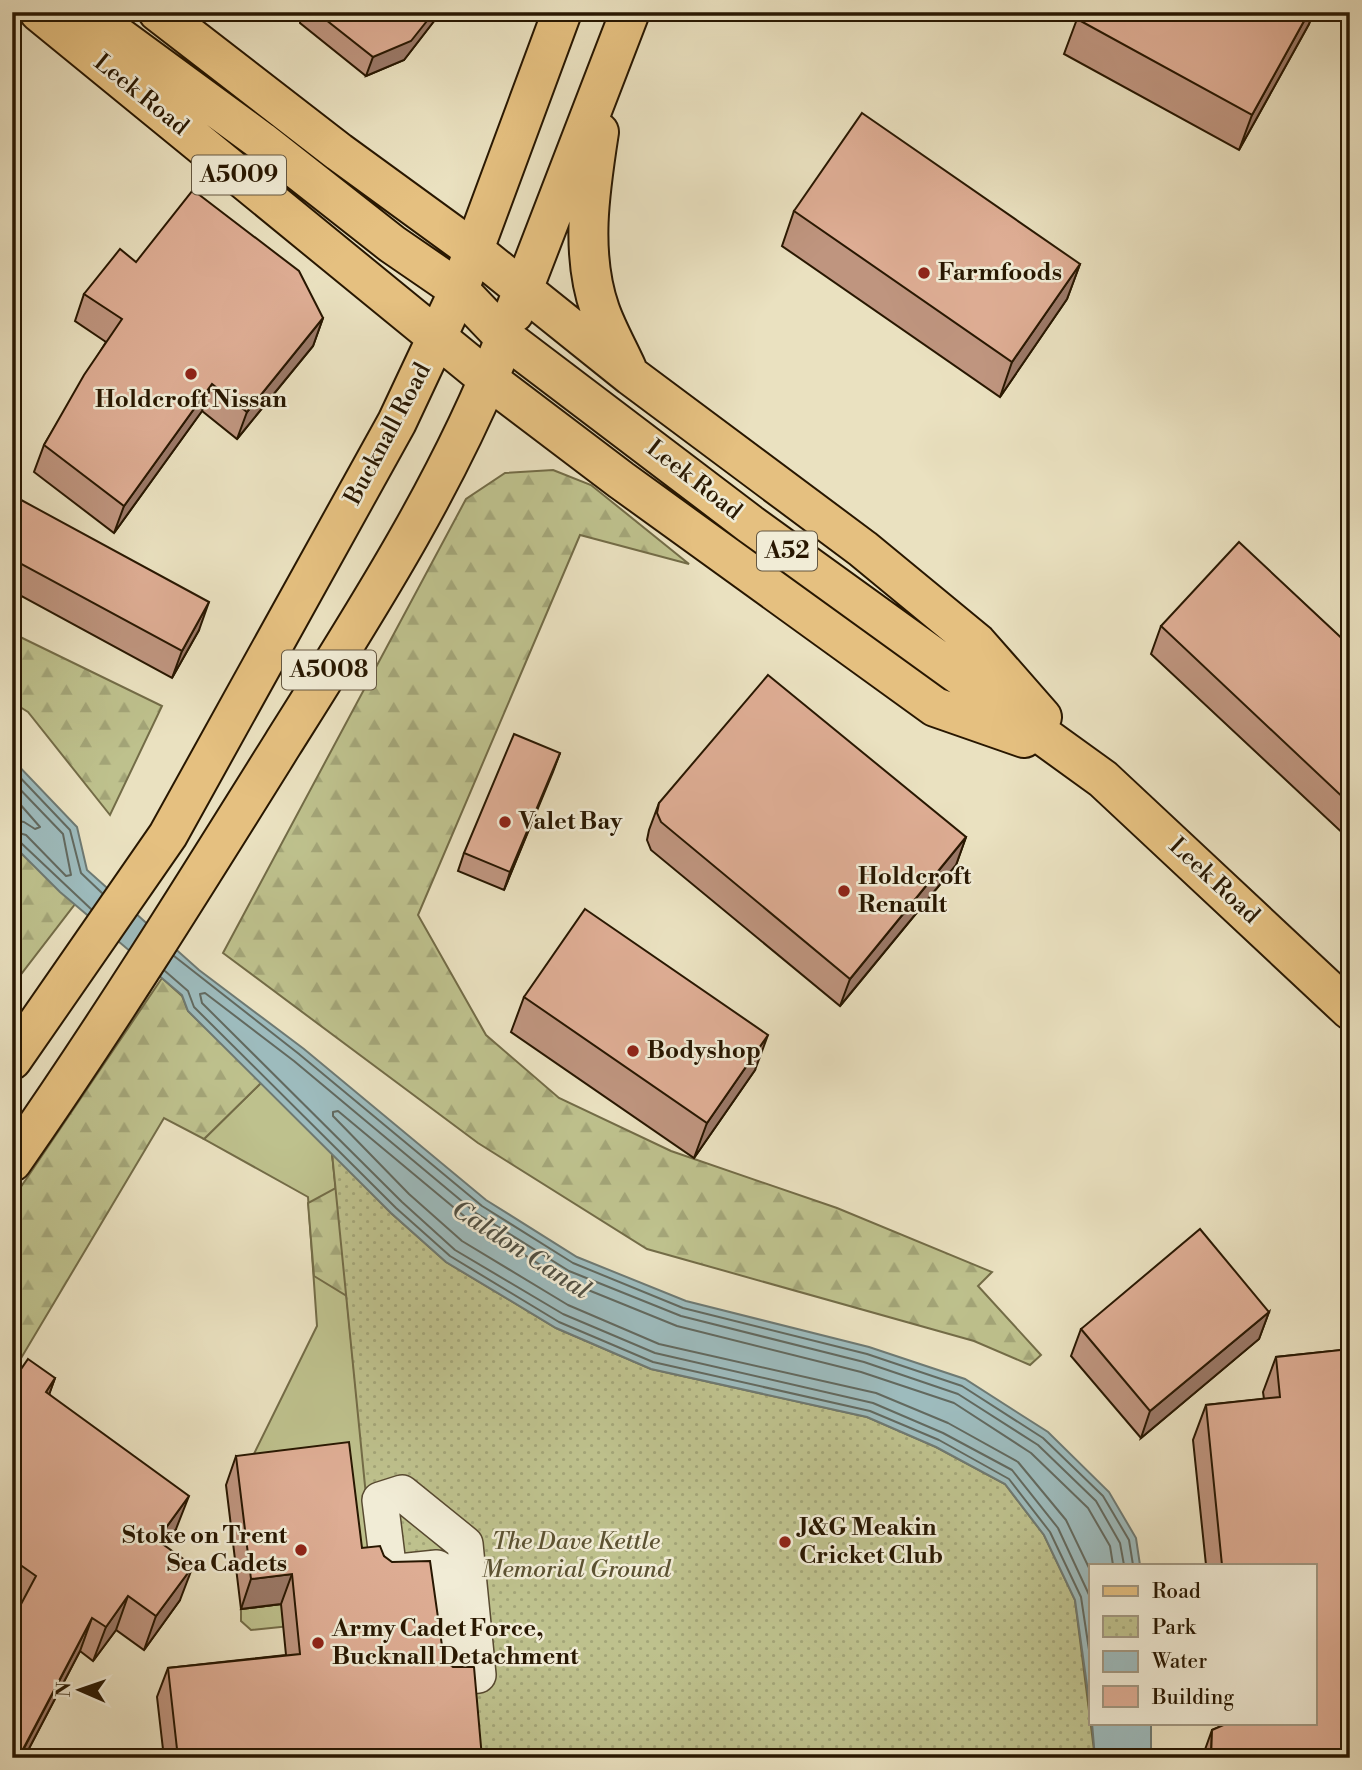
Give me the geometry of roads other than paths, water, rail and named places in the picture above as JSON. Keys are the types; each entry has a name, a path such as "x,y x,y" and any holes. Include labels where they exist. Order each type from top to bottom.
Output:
{"main road":[{"name":"Leek Road","path":"39,12 489,380 611,473 935,706 1075,756"},
{"name":"A5009","path":"85,12 261,141 392,244 459,290"},
{"name":"A5009","path":"158,12 339,152 475,251"},
{"name":"Bucknall Road","path":"12,1059 69,981 167,835 397,422 475,251 562,12"},
{"name":"A52","path":"630,12 609,68 588,221 590,266 600,309 631,376"},
{"path":"505,338 609,68"},
{"name":"Leek Road","path":"475,251 631,376 863,549 977,643 1075,756"},
{"name":"Leek Road","path":"459,290 505,338 750,524 968,684 1075,756 1113,788 1350,1010"},
{"name":"A5008","path":"12,1162 108,1024 383,585 450,466 505,338"}],"street":[{"path":"402,1493 465,1544 478,1675 450,1678 436,1568 388,1573 380,1500 402,1493"}],"water":[{"name":"Caldon Canal","path":"12,759 77,827 87,870 199,970 304,1049 486,1200 577,1257 686,1301 869,1347 965,1379 1048,1432 1109,1492 1136,1538 1140,1564 1089,1564 1089,1700 1075,1600 1044,1535 1005,1484 936,1447 867,1417 651,1369 556,1328 446,1262 391,1213 188,1011 182,995 60,892 12,844"},
{"path":"1092,1724 1151,1724 1151,1758 1095,1758"}],"place":[{"name":"Farmfoods","path":"924,273"},
{"name":"Holdcroft Nissan","path":"191,374"},
{"name":"Valet Bay","path":"505,822"},
{"name":"Holdcroft Renault","path":"844,891"},
{"name":"Bodyshop","path":"633,1051"},
{"name":"J&G Meakin Cricket Club","path":"785,1542"},
{"name":"Stoke on Trent Sea Cadets","path":"301,1550"},
{"name":"Army Cadet Force, Bucknall Detachment","path":"318,1643"}],"park label":[{"name":"The Dave Kettle Memorial Ground","path":"576,1556"}]}
